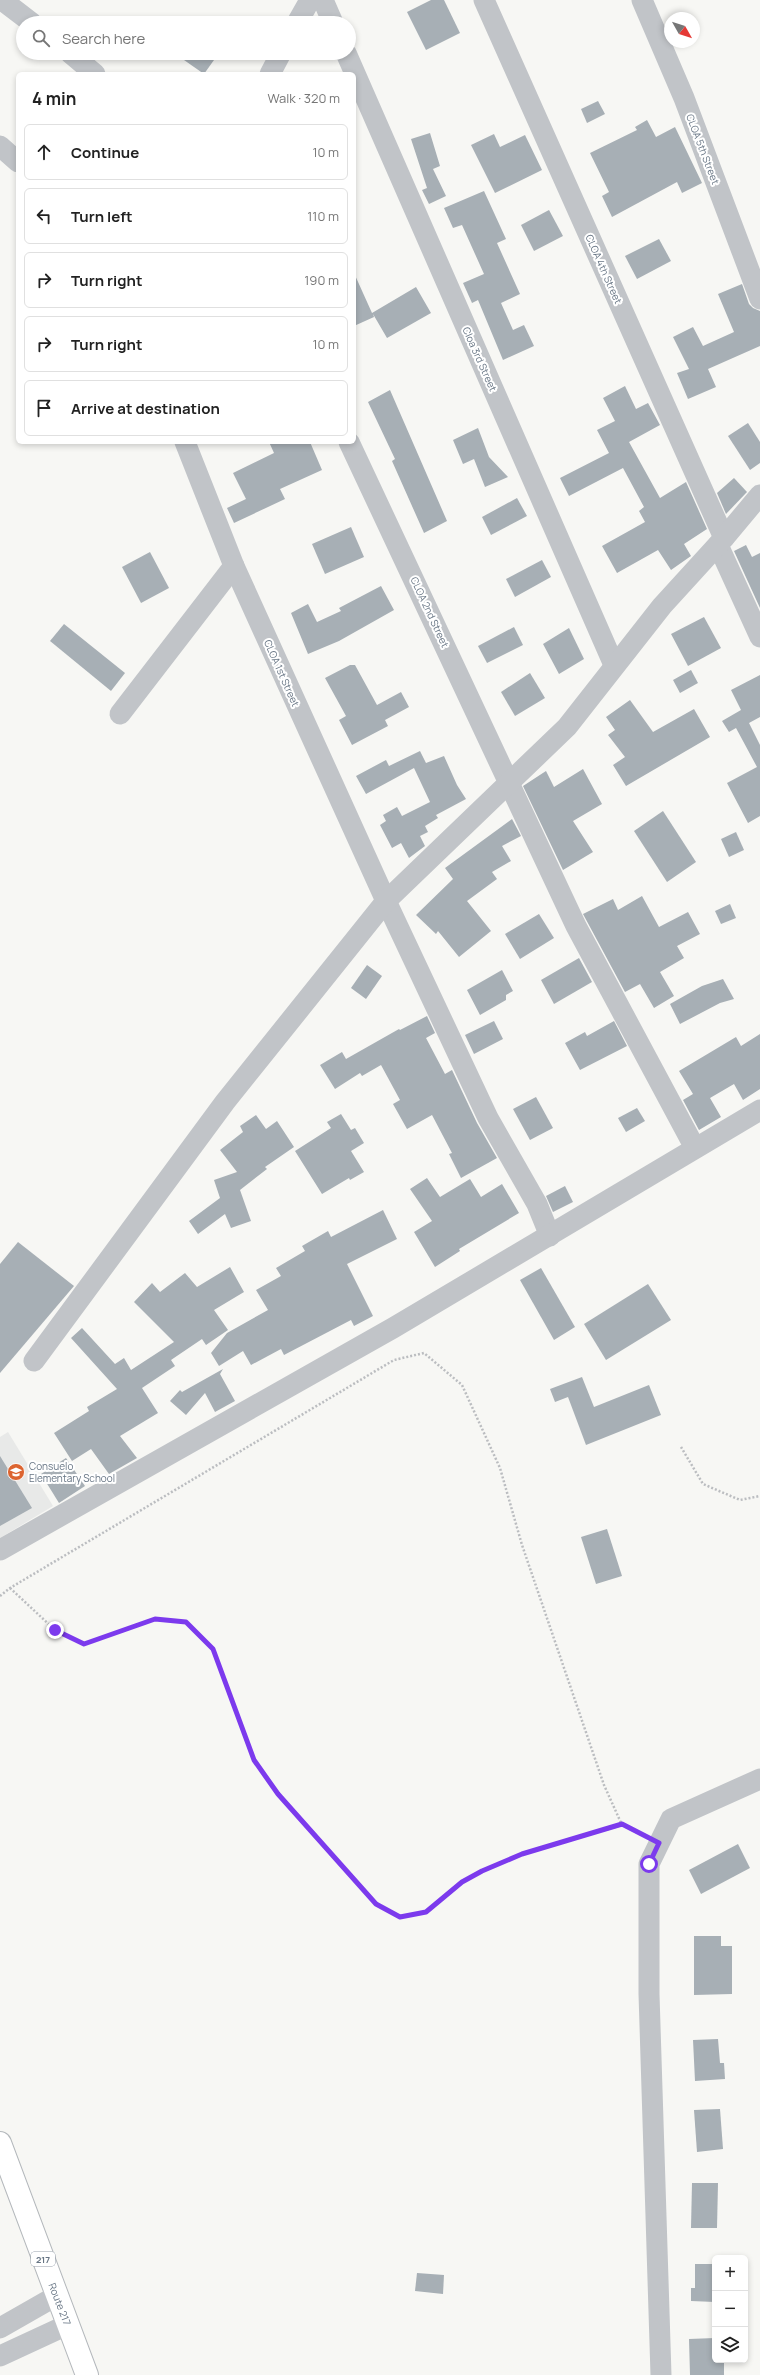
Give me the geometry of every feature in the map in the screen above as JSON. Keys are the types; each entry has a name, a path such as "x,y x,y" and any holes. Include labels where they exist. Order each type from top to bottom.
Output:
{"main road":[{"name":"Route 217","path":"0,2143 56,2296 87,2375"}],"street":[{"path":"301,16 310,0"},
{"path":"323,0 330,16"},
{"name":"CLOA 4th Street","path":"484,0 721,542 760,637"},
{"name":"CLOA 5th Street","path":"642,0 684,98 760,299"},
{"path":"13,3 25,16"},
{"path":"78,60 93,72"},
{"path":"271,72 277,60"},
{"name":"Cloa 3rd Street","path":"349,60 354,72"},
{"name":"Cloa 3rd Street","path":"356,76 614,665"},
{"path":"0,146 16,160"},
{"name":"CLOA 1st Street","path":"186,444 234,566 386,901 488,1118 537,1204 550,1236"},
{"name":"CLOA 2nd Street","path":"350,444 588,948 695,1148"},
{"path":"34,1361 225,1102 386,901 567,727 614,665 662,606 721,542 760,495"},
{"path":"120,714 234,566"},
{"path":"0,1550 393,1328 760,1110"},
{"path":"661,2375 649,1994 649,1864 671,1818 760,1779"},
{"path":"0,2328 56,2296"},
{"path":"0,2356 67,2325"}],"path":[{"path":"0,1596 10,1588 394,1360 424,1353 462,1385 500,1468 522,1545 604,1785 622,1824 659,1843"},
{"path":"681,1447 703,1484 740,1500 760,1496"},
{"path":"10,1588 55,1630 84,1644 155,1619 186,1622 213,1649 254,1760 278,1794 376,1904 400,1917 426,1912 462,1882 482,1871 522,1854 622,1824"}],"shaded area":[{"name":"Consuelo Elementary School","path":"8,1432 53,1506 0,1538 0,1437"}],"building":[{"path":"431,0 444,0 460,33 426,50 407,12"},
{"path":"184,60 214,60 205,72 201,72"},
{"path":"598,101 605,114 587,123 581,109"},
{"path":"647,120 656,137 675,127 702,183 682,193 677,182 612,217 602,196 609,192 590,153 637,130 635,127"},
{"path":"430,133 440,166 433,169 446,196 429,204 422,190 427,188 411,139"},
{"path":"494,134 500,147 525,135 542,170 495,193 471,145"},
{"path":"484,191 506,239 497,243 520,294 501,303 513,330 524,325 534,346 503,360 478,300 472,303 463,283 484,274 462,225 453,228 444,208"},
{"path":"549,210 563,236 534,251 521,225"},
{"path":"659,239 671,261 637,279 625,256"},
{"path":"356,277 372,313 416,287 431,313 387,338 373,314 374,317 356,325"},
{"path":"742,284 749,304 753,308 760,311 760,346 708,369 716,387 688,399 677,373 689,369 673,337 693,327 703,346 734,332 718,294"},
{"path":"625,386 636,409 648,403 660,425 629,442 660,498 686,482 707,529 684,544 691,556 671,570 658,550 617,573 602,546 645,522 639,511 644,507 623,468 569,496 560,478 609,453 597,430 615,421 603,398"},
{"path":"390,390 447,521 424,533 392,461 395,459 368,402"},
{"path":"748,423 760,442 760,463 750,470 728,436"},
{"path":"478,428 489,457 508,477 485,487 474,459 463,464 453,440"},
{"path":"270,444 311,444 322,470 280,489 285,499 234,523 227,508 246,499 233,473 274,453"},
{"path":"734,478 747,492 726,514 717,493"},
{"path":"517,498 527,516 491,535 482,517"},
{"path":"351,527 364,557 325,574 312,544"},
{"path":"746,545 752,557 760,553 760,608 734,551"},
{"path":"150,552 169,588 141,603 122,567"},
{"path":"542,560 551,577 515,597 506,579"},
{"path":"381,586 394,610 339,641 308,654 291,613 308,604 317,622 341,611 339,608"},
{"path":"704,617 721,648 688,666 671,634"},
{"path":"64,624 125,673 111,691 50,641"},
{"path":"514,627 523,645 487,663 478,646"},
{"path":"569,628 584,659 559,674 543,644"},
{"path":"350,665 355,665 377,705 401,692 409,707 385,720 388,726 352,745 339,720 346,716 325,678"},
{"path":"691,670 698,683 680,693 673,680"},
{"path":"530,673 545,698 515,716 501,692"},
{"path":"760,675 760,717 749,723 760,745 760,816 748,823 727,783 757,767 736,728 729,732 722,721 741,710 731,690"},
{"path":"630,700 653,732 694,709 710,737 626,786 613,765 625,757 608,735 615,730 606,717"},
{"path":"420,751 426,763 444,756 457,785 466,799 436,815 438,818 425,826 428,832 420,836 425,846 409,858 401,843 392,848 380,825 386,821 383,815 397,807 402,816 430,802 414,768 366,794 356,776 386,760 389,766"},
{"path":"583,769 602,804 573,821 593,852 563,870 523,786 546,771 554,787"},
{"path":"663,811 696,862 667,882 634,831"},
{"path":"512,819 521,836 502,846 511,861 492,872 497,879 467,901 491,931 459,957 438,931 436,934 416,915 453,879 445,868"},
{"path":"736,832 744,850 729,857 721,839"},
{"path":"642,896 659,927 688,912 700,934 677,946 684,958 660,972 674,996 654,1008 640,984 625,992 583,914 613,899 618,910"},
{"path":"730,904 736,918 721,924 715,911"},
{"path":"539,914 554,938 520,959 505,934"},
{"path":"579,958 592,982 554,1004 541,980"},
{"path":"367,965 382,976 366,999 351,988"},
{"path":"502,970 513,991 506,995 506,1000 480,1015 467,990"},
{"path":"723,979 734,999 720,1003 680,1024 670,1004 702,986"},
{"path":"427,1016 435,1033 426,1038 445,1074 452,1070 477,1123 497,1158 461,1178 449,1154 452,1153 432,1115 407,1129 393,1104 400,1100 381,1065 362,1076 360,1073 335,1089 320,1065 342,1052 346,1059 399,1029 400,1030"},
{"path":"494,1021 503,1039 474,1054 465,1035"},
{"path":"614,1021 627,1046 580,1070 565,1043 585,1032 587,1036"},
{"path":"760,1034 760,1089 743,1100 734,1084 710,1098 721,1117 699,1130 683,1100 693,1094 679,1071 736,1037 741,1046"},
{"path":"536,1097 553,1128 530,1140 513,1109"},
{"path":"637,1108 645,1121 626,1132 618,1118"},
{"path":"341,1114 351,1130 355,1128 364,1143 351,1151 364,1172 350,1180 349,1178 322,1194 295,1151 331,1128 327,1122"},
{"path":"256,1115 266,1129 277,1121 294,1147 265,1167 267,1169 240,1190 251,1221 231,1228 225,1214 198,1234 189,1221 220,1198 214,1180 237,1172 220,1150 243,1132 240,1126"},
{"path":"427,1178 440,1197 470,1179 481,1197 502,1184 519,1213 459,1249 460,1251 435,1267 414,1232 432,1221 410,1189"},
{"path":"565,1186 573,1202 553,1212 546,1196"},
{"path":"383,1210 397,1239 347,1264 373,1316 354,1326 351,1320 284,1355 281,1349 251,1365 243,1351 219,1366 211,1353 227,1333 268,1310 256,1290 281,1276 276,1268 305,1251 302,1246 328,1231 331,1237"},
{"path":"18,1242 74,1286 0,1373 0,1264"},
{"path":"230,1267 244,1292 214,1310 228,1330 206,1345 202,1339 171,1360 175,1366 142,1388 158,1413 120,1436 137,1458 109,1474 91,1449 72,1461 54,1433 89,1411 87,1407 117,1389 71,1338 82,1328 115,1364 124,1358 131,1370 174,1342 134,1302 152,1283 160,1292 185,1273 197,1287"},
{"path":"541,1268 575,1327 554,1340 520,1280"},
{"path":"648,1284 671,1320 606,1360 584,1324"},
{"path":"223,1369 220,1374 235,1401 215,1412 205,1393 186,1415 170,1401 180,1390 182,1392"},
{"path":"582,1377 594,1407 649,1385 661,1415 586,1445 568,1397 555,1402 550,1389"},
{"path":"0,1456 32,1508 0,1526"},
{"path":"66,1458 85,1486 59,1503 41,1474"},
{"path":"607,1529 622,1576 596,1584 581,1537"},
{"path":"738,1844 750,1868 701,1894 689,1870"},
{"path":"694,1936 721,1936 721,1946 732,1946 732,1994 694,1995"},
{"path":"718,2039 720,2063 724,2063 725,2079 695,2081 693,2040"},
{"path":"720,2109 723,2149 697,2152 694,2110"},
{"path":"692,2183 718,2183 717,2228 691,2228"},
{"path":"695,2264 712,2264 712,2302 691,2301 691,2288 695,2288"},
{"path":"417,2273 444,2275 443,2294 415,2291"},
{"path":"712,2338 712,2363 724,2363 724,2375 690,2375 689,2339"}],"place":[{"name":"Consuelo Elementary School","path":"16,1472"}],"route":[{"path":"55,1630 84,1644 119,1633 155,1619 186,1622 213,1649 254,1760 278,1794 376,1904 400,1917 426,1912 462,1882 482,1871 522,1854 622,1824 659,1843 649,1864"}]}
